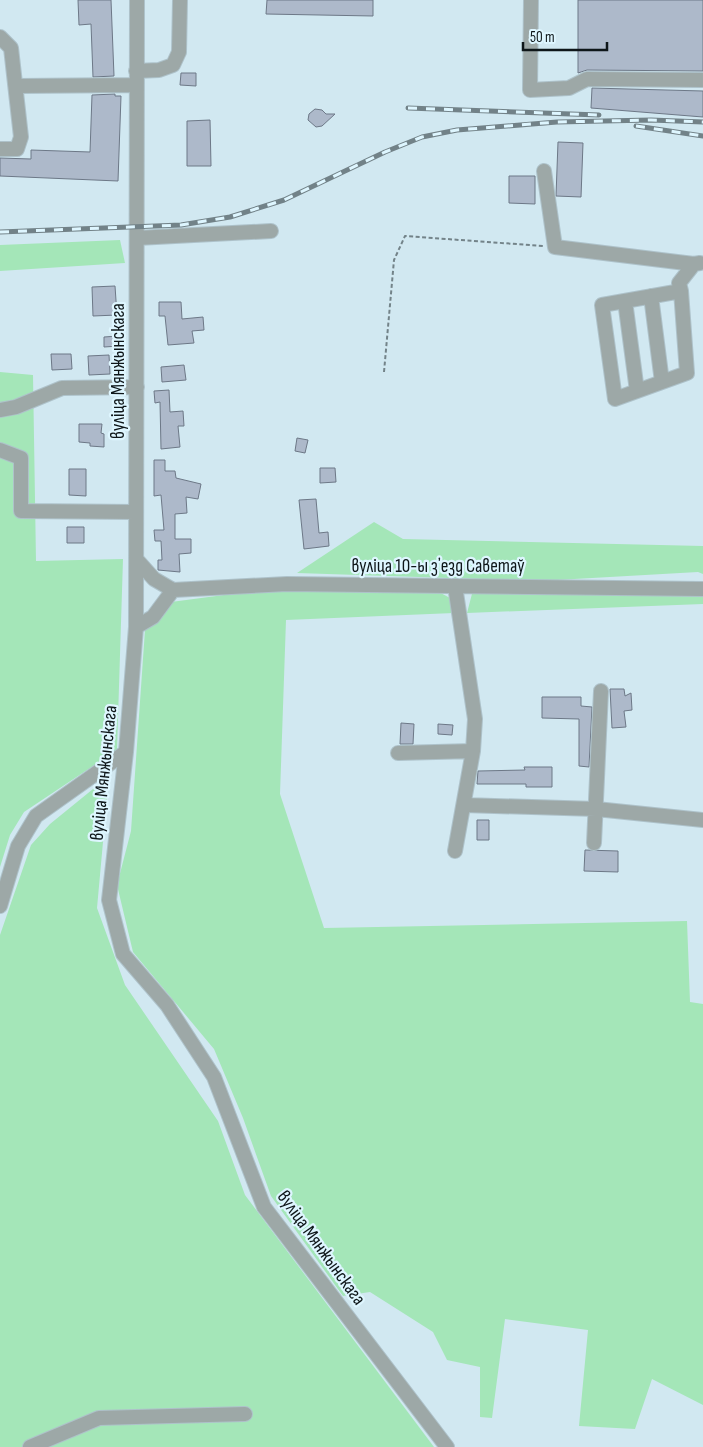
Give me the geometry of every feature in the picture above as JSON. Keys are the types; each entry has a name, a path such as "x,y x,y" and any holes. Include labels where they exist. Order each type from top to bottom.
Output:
{"street":[{"name":"вуліца Мянжынскага","path":"137,0 136,627 126,752 109,900 124,954 167,1005 214,1077 264,1207 448,1447"},
{"path":"136,70 159,70 173,65 179,52 180,0"},
{"path":"531,0 530,90 568,88 586,79 703,80"},
{"path":"0,37 11,48 17,86 21,137 17,149 0,149"},
{"path":"17,86 136,85"},
{"path":"544,171 555,247 698,263"},
{"path":"137,238 271,231"},
{"path":"680,291 602,305 615,399 688,373 680,291 679,283 698,263"},
{"path":"651,296 662,382"},
{"path":"626,301 637,391"},
{"path":"0,410 16,407 62,388 136,387"},
{"path":"0,450 21,458 21,511 136,512"},
{"path":"136,627 153,616 173,590 154,579 137,560"},
{"name":"вуліца 10-ы зʼезд Саветаў","path":"173,590 287,584 703,589"},
{"path":"455,586 475,719 473,751 455,851"},
{"path":"594,843 601,691"},
{"path":"398,753 473,751"},
{"path":"0,906 18,846 36,816 126,752"},
{"path":"464,805 596,809 703,820"},
{"path":"30,1447 99,1418 245,1414"}],"path":[{"path":"384,372 394,260 405,236 555,247"}],"green space":[{"path":"120,240 125,263 0,271 0,245"},
{"path":"0,372 33,375 36,561 123,559 117,750 24,812 10,835 0,867"},
{"path":"374,522 403,539 703,546 703,574 698,572 539,581 297,573"},
{"path":"284,587 437,591 450,598 454,613 286,620 280,794 324,928 687,921 690,1002 703,1004 703,1405 652,1379 635,1429 579,1426 588,1330 505,1319 492,1418 480,1417 480,1367 447,1360 433,1332 370,1292 343,1296 271,1196 243,1118 214,1049 133,952 117,885 131,831 145,630 171,602"},
{"path":"473,590 703,595 703,604 467,613"},
{"path":"109,776 97,908 125,985 218,1121 245,1195 434,1447 0,1447 0,935 31,845 50,824"}],"building":[{"path":"78,0 111,0 114,76 93,77 91,24 79,25"},
{"path":"267,0 373,0 373,16 266,14"},
{"path":"578,0 703,0 703,71 587,70 578,73"},
{"path":"181,73 196,73 196,86 180,85"},
{"path":"592,88 703,91 703,117 591,108"},
{"path":"115,94 115,96 121,96 118,181 0,176 0,158 31,159 31,150 90,152 92,95"},
{"path":"315,109 322,110 326,114 335,114 322,126 316,127 308,120 309,114"},
{"path":"210,120 211,166 187,166 187,121"},
{"path":"558,142 583,143 581,197 556,196"},
{"path":"509,176 535,176 535,204 509,203"},
{"path":"115,286 117,315 93,316 92,287"},
{"path":"159,302 181,302 182,319 203,317 204,330 192,331 194,343 168,345 165,316 159,316"},
{"path":"118,336 119,346 104,347 104,337"},
{"path":"51,354 71,354 72,369 52,370"},
{"path":"109,355 110,374 89,375 88,356"},
{"path":"184,365 186,380 162,382 161,367"},
{"path":"169,390 170,412 183,411 184,426 178,426 180,447 161,449 160,402 155,403 154,391"},
{"path":"79,424 102,424 101,433 104,434 104,447 90,446 90,443 79,442"},
{"path":"297,438 308,440 305,453 295,451"},
{"path":"154,460 165,460 165,471 175,471 176,478 201,484 198,499 186,497 187,513 175,514 175,539 191,539 191,553 179,554 180,572 158,570 158,560 162,560 161,541 155,541 154,530 164,530 161,495 154,496"},
{"path":"320,468 335,468 336,482 320,483"},
{"path":"69,469 86,469 86,496 69,495"},
{"path":"316,499 319,533 328,532 329,546 304,549 299,500"},
{"path":"67,527 84,527 84,543 67,543"},
{"path":"610,689 624,689 625,696 631,693 632,710 624,711 626,727 612,728"},
{"path":"542,697 581,697 581,706 592,707 589,767 579,766 579,719 542,718"},
{"path":"401,723 414,724 413,744 400,744"},
{"path":"438,724 453,725 452,735 438,734"},
{"path":"524,767 552,767 552,787 526,787 526,784 477,784 478,771 525,770"},
{"path":"477,820 489,820 489,840 477,840"},
{"path":"585,850 618,851 618,872 584,871"}],"railway":[{"path":"408,108 599,115"},
{"path":"0,232 181,225 230,217 284,200 385,152 422,137 457,130 557,122 651,120 703,122"},
{"path":"636,126 703,136"}]}
